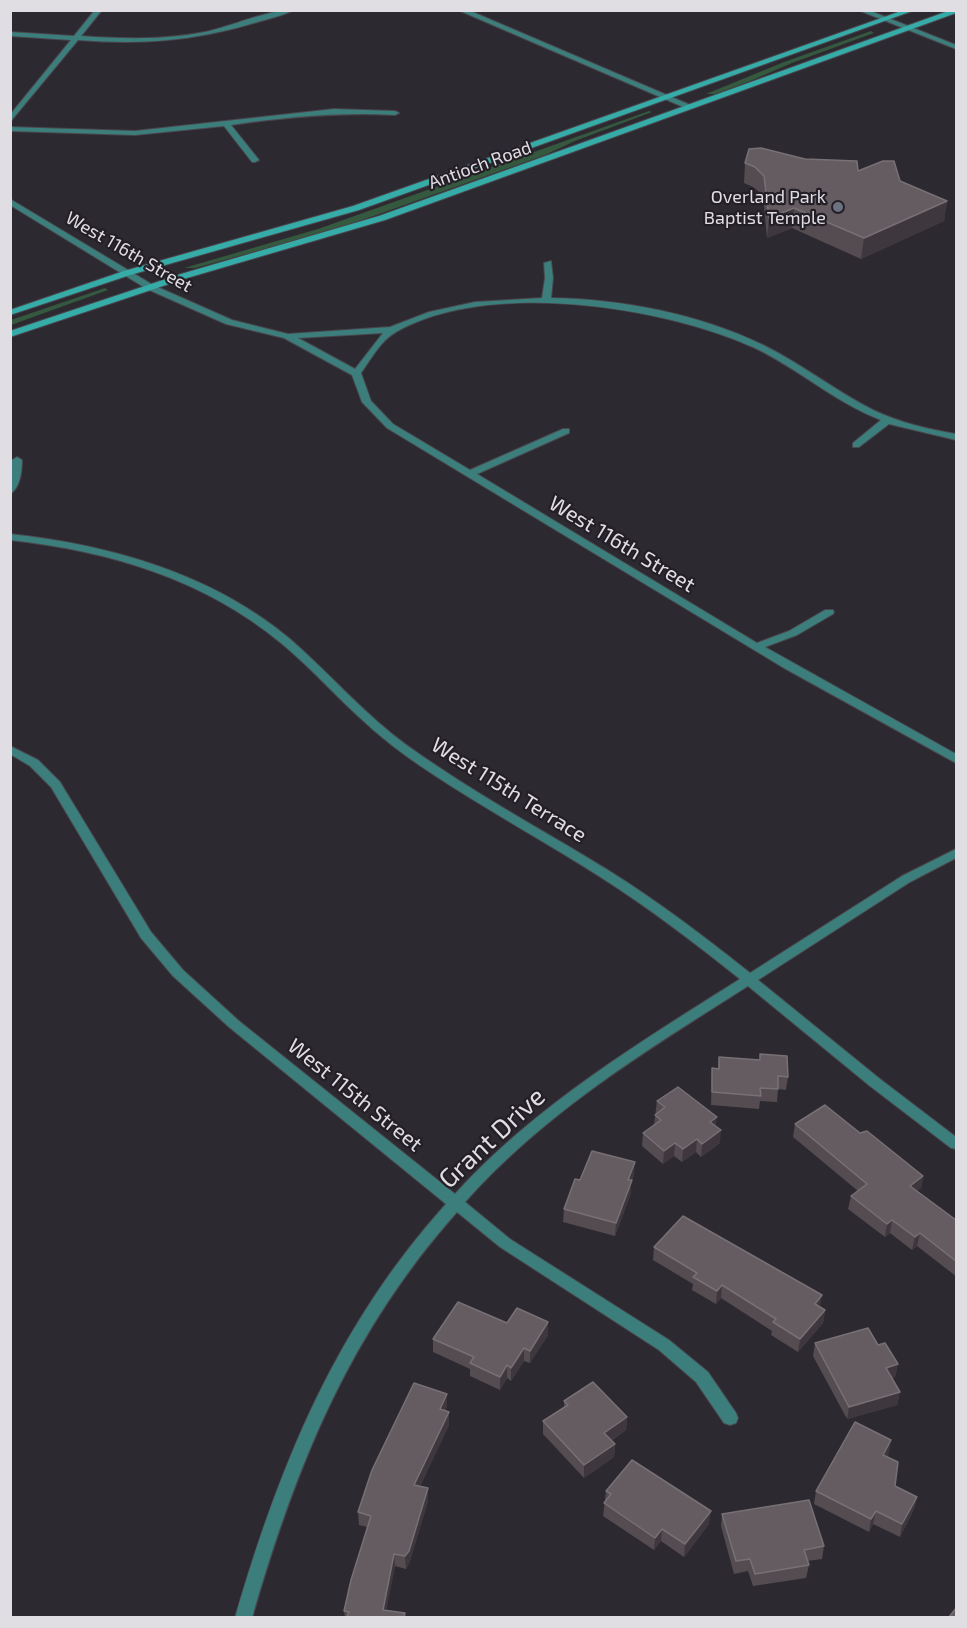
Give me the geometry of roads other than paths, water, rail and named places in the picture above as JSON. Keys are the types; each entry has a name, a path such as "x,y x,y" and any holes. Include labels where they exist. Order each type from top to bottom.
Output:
{"main road":[{"name":"Antioch Road","path":"10,313 127,273 356,208 912,10"},
{"name":"Antioch Road","path":"10,334 150,286 382,218 957,11"}],"street":[{"path":"10,120 99,10"},
{"path":"10,34 133,40 182,38 225,30 291,10"},
{"path":"461,10 690,107"},
{"path":"861,10 957,46"},
{"path":"10,129 117,134 171,131 335,110 395,113"},
{"path":"226,123 255,160"},
{"name":"West 116th Street","path":"10,201 150,286 210,315 287,336 356,373 367,402 378,417 756,646 957,759"},
{"path":"546,301 548,264"},
{"path":"287,336 392,330 423,318 474,306 546,301 630,308 710,327 767,350 868,411 888,420 957,437"},
{"path":"356,373 392,330"},
{"path":"856,445 888,420"},
{"path":"469,474 566,431"},
{"path":"10,491 17,471 17,460"},
{"name":"West 115th Terrace","path":"10,537 71,546 165,572 213,593 251,615 285,641 365,718 408,752 635,894 748,980 871,1080 957,1144"},
{"path":"756,646 793,633 830,612"},
{"name":"West 115th Street","path":"10,749 34,764 56,785 146,935 178,974 234,1024 505,1244 664,1345 702,1377 730,1418"},
{"name":"Grant Drive","path":"243,1617 257,1564 289,1472 330,1380 370,1311 417,1247 481,1174 532,1128 592,1081 906,879 957,853"}],"place":[{"name":"Overland Park Baptist Temple","path":"838,207"}]}
